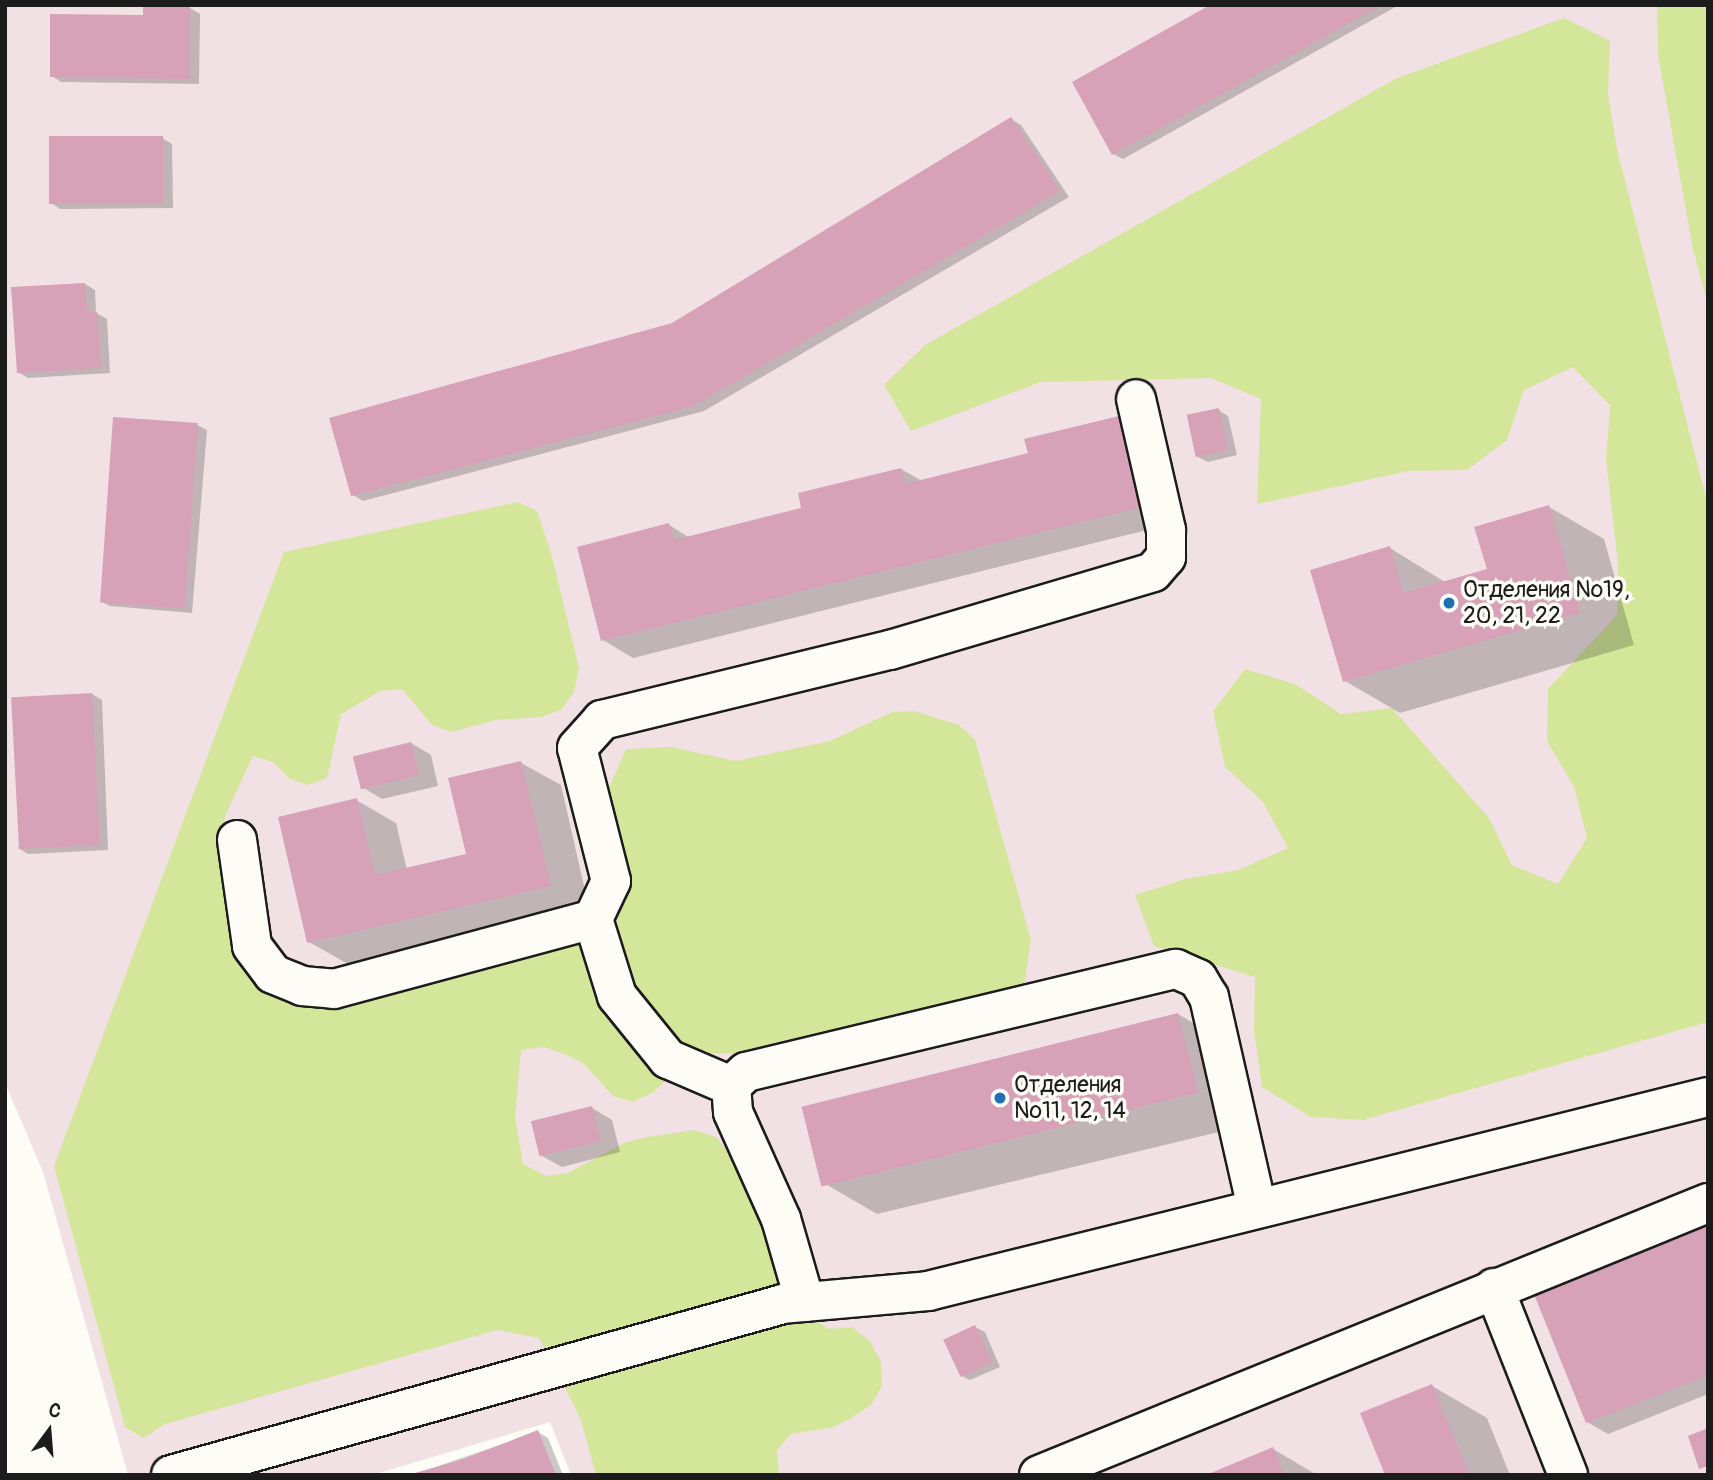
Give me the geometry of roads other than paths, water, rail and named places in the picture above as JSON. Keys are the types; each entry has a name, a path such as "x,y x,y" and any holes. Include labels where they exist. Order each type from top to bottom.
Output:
{"lane":[{"path":"731,1086 668,1059 649,1040 617,996 593,919 611,881 577,748 602,720 890,650 1153,572 1166,557 1166,530 1136,399"},
{"path":"237,840 252,946 273,974 302,986 334,989 593,919"},
{"path":"731,1086 746,1072 1176,969 1198,979 1209,997 1257,1208"},
{"path":"731,1086 733,1112 781,1219 805,1301"},
{"path":"171,1475 805,1301 928,1291 1708,1097"},
{"path":"1039,1475 1708,1203"},
{"path":"1494,1288 1568,1475"}],"place":[{"name":"Отделения №19, 20, 21, 22","path":"1449,603"},
{"name":"Отделения №11, 12, 14","path":"1000,1098"}]}
